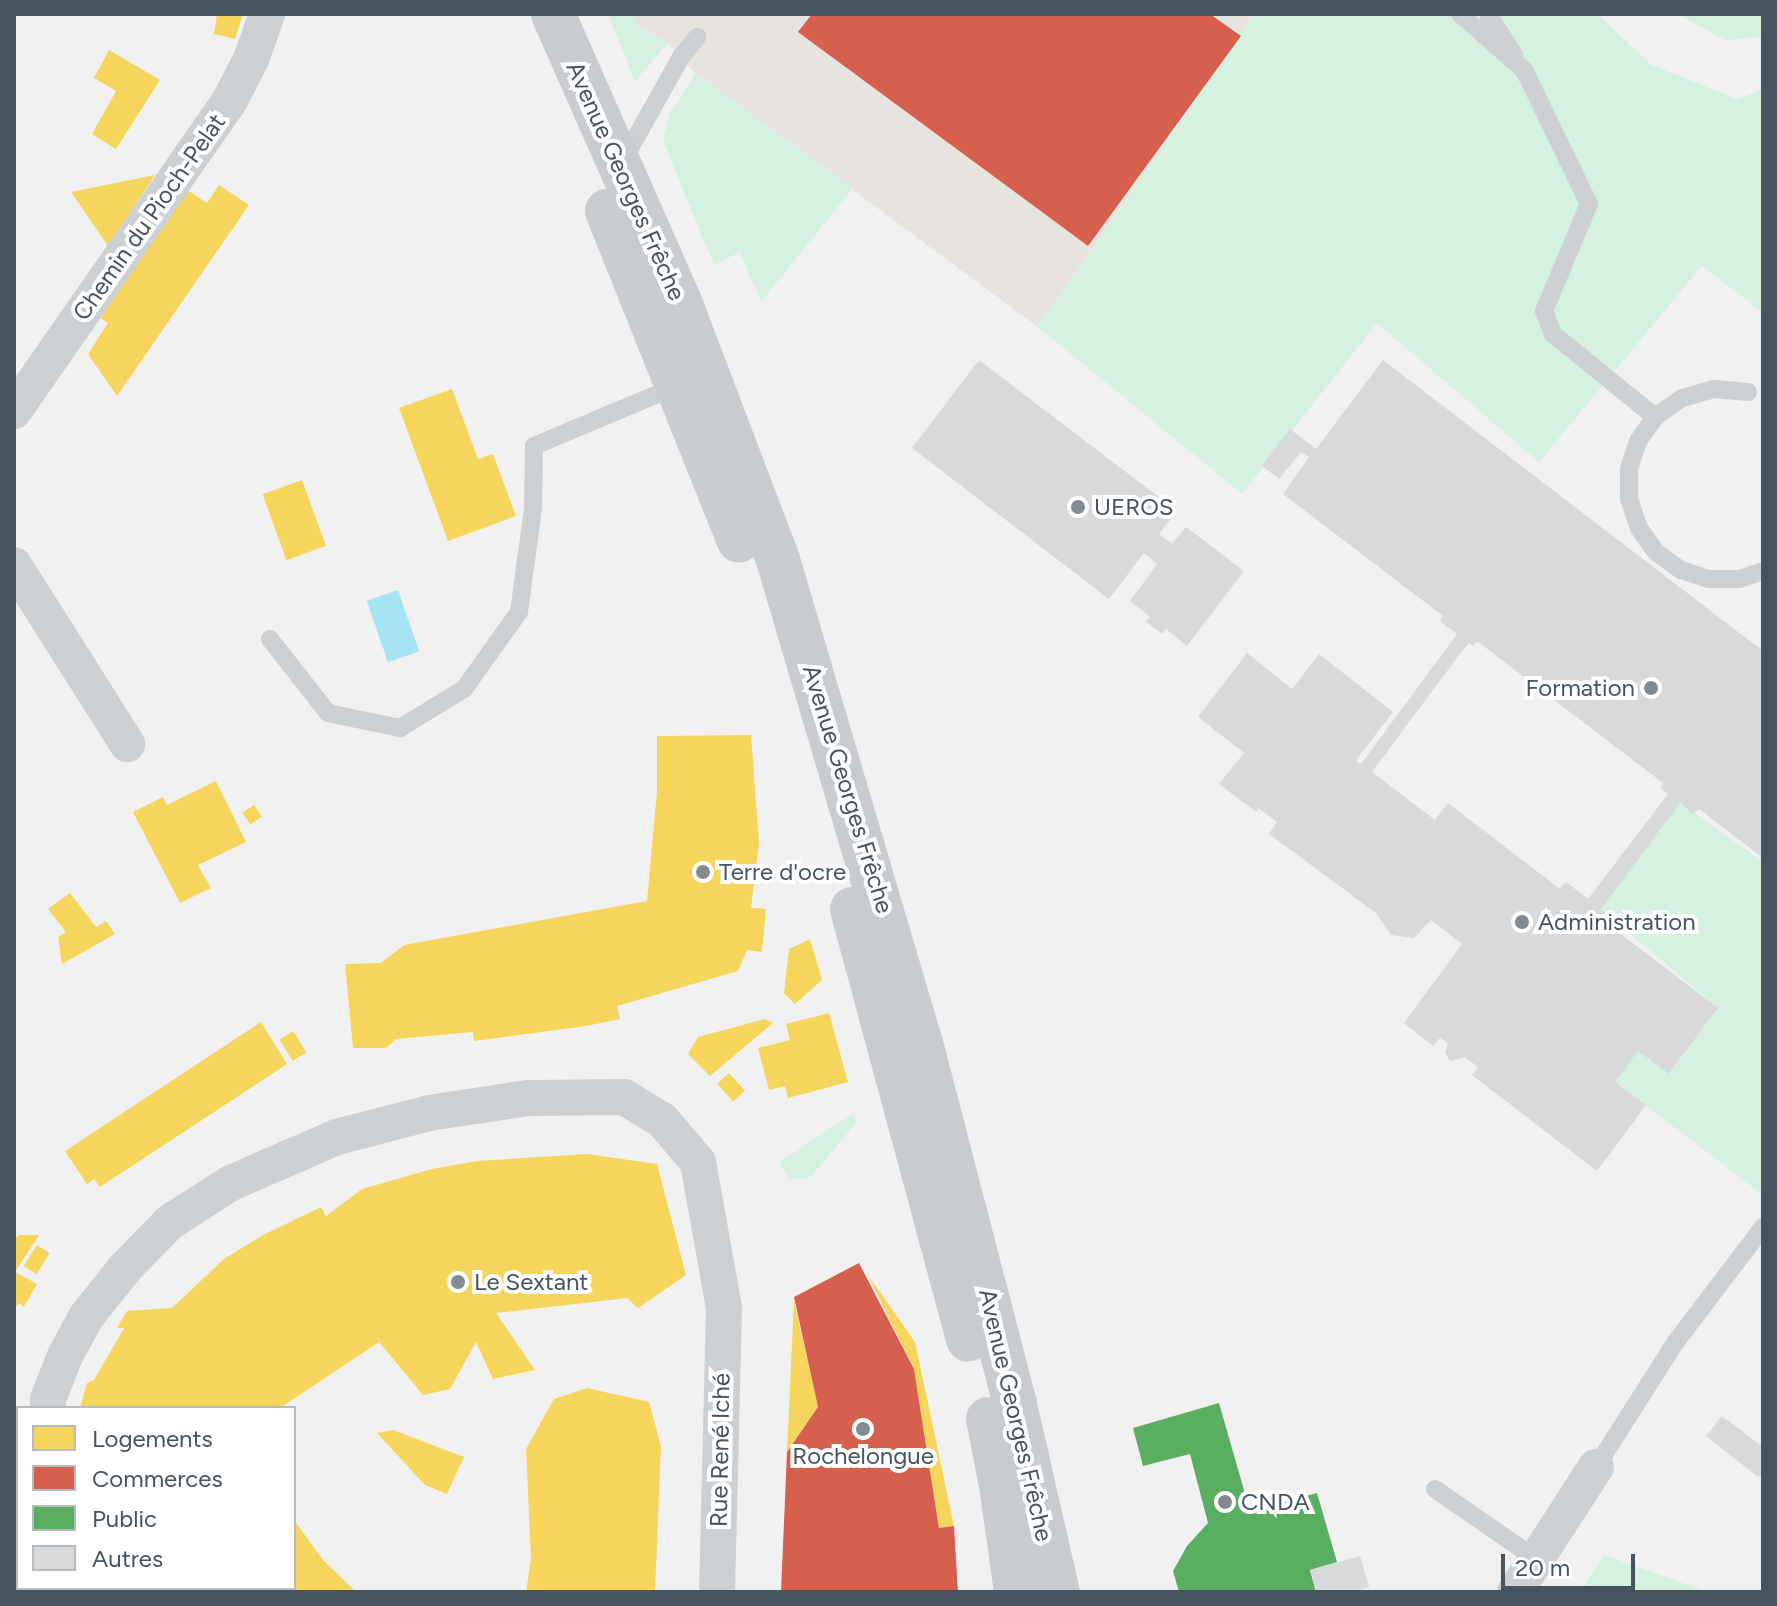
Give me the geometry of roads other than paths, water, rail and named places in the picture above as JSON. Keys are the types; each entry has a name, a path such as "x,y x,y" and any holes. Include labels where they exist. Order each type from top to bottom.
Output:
{"main road":[{"name":"Avenue Georges Frêche","path":"523,14 679,384 774,644 862,943 986,1412 1001,1485 1016,1592"},
{"name":"Avenue Georges Frêche","path":"553,14 682,307 741,458 805,646 891,934 963,1199 1058,1592"}],"street":[{"name":"Chemin du Pioch-Pelat","path":"14,411 222,113 252,57 267,14"},
{"path":"14,565 127,744"},
{"name":"Rue René Iché","path":"48,1406 65,1356 86,1317 125,1268 170,1222 219,1191 337,1137 429,1113 528,1098 624,1097 662,1120 698,1162 724,1308 717,1592"},
{"path":"1515,1592 1596,1467"}],"lane":[{"path":"1460,14 1524,70"},
{"path":"1488,14 1524,70 1589,204 1544,311 1553,334 1655,417"},
{"path":"620,167 681,57 697,37"},
{"path":"270,639 328,713 400,728 464,689 519,612 533,508 534,446 679,384"},
{"path":"1748,392 1714,389 1682,398 1655,417 1638,441 1629,469 1629,499 1639,528 1656,552 1681,570 1709,579 1739,579 1763,571"},
{"path":"1596,1467 1675,1343 1763,1227"},
{"path":"1435,1489 1536,1559"}],"water":[{"path":"398,590 419,651 388,662 367,601"}],"place":[{"name":"UEROS","path":"1078,507"},
{"name":"Formation","path":"1651,688"},
{"name":"Terre d'ocre","path":"703,872"},
{"name":"Administration","path":"1522,922"},
{"name":"Le Sextant","path":"458,1282"},
{"name":"Rochelongue","path":"863,1429"},
{"name":"CNDA","path":"1225,1502"}]}
